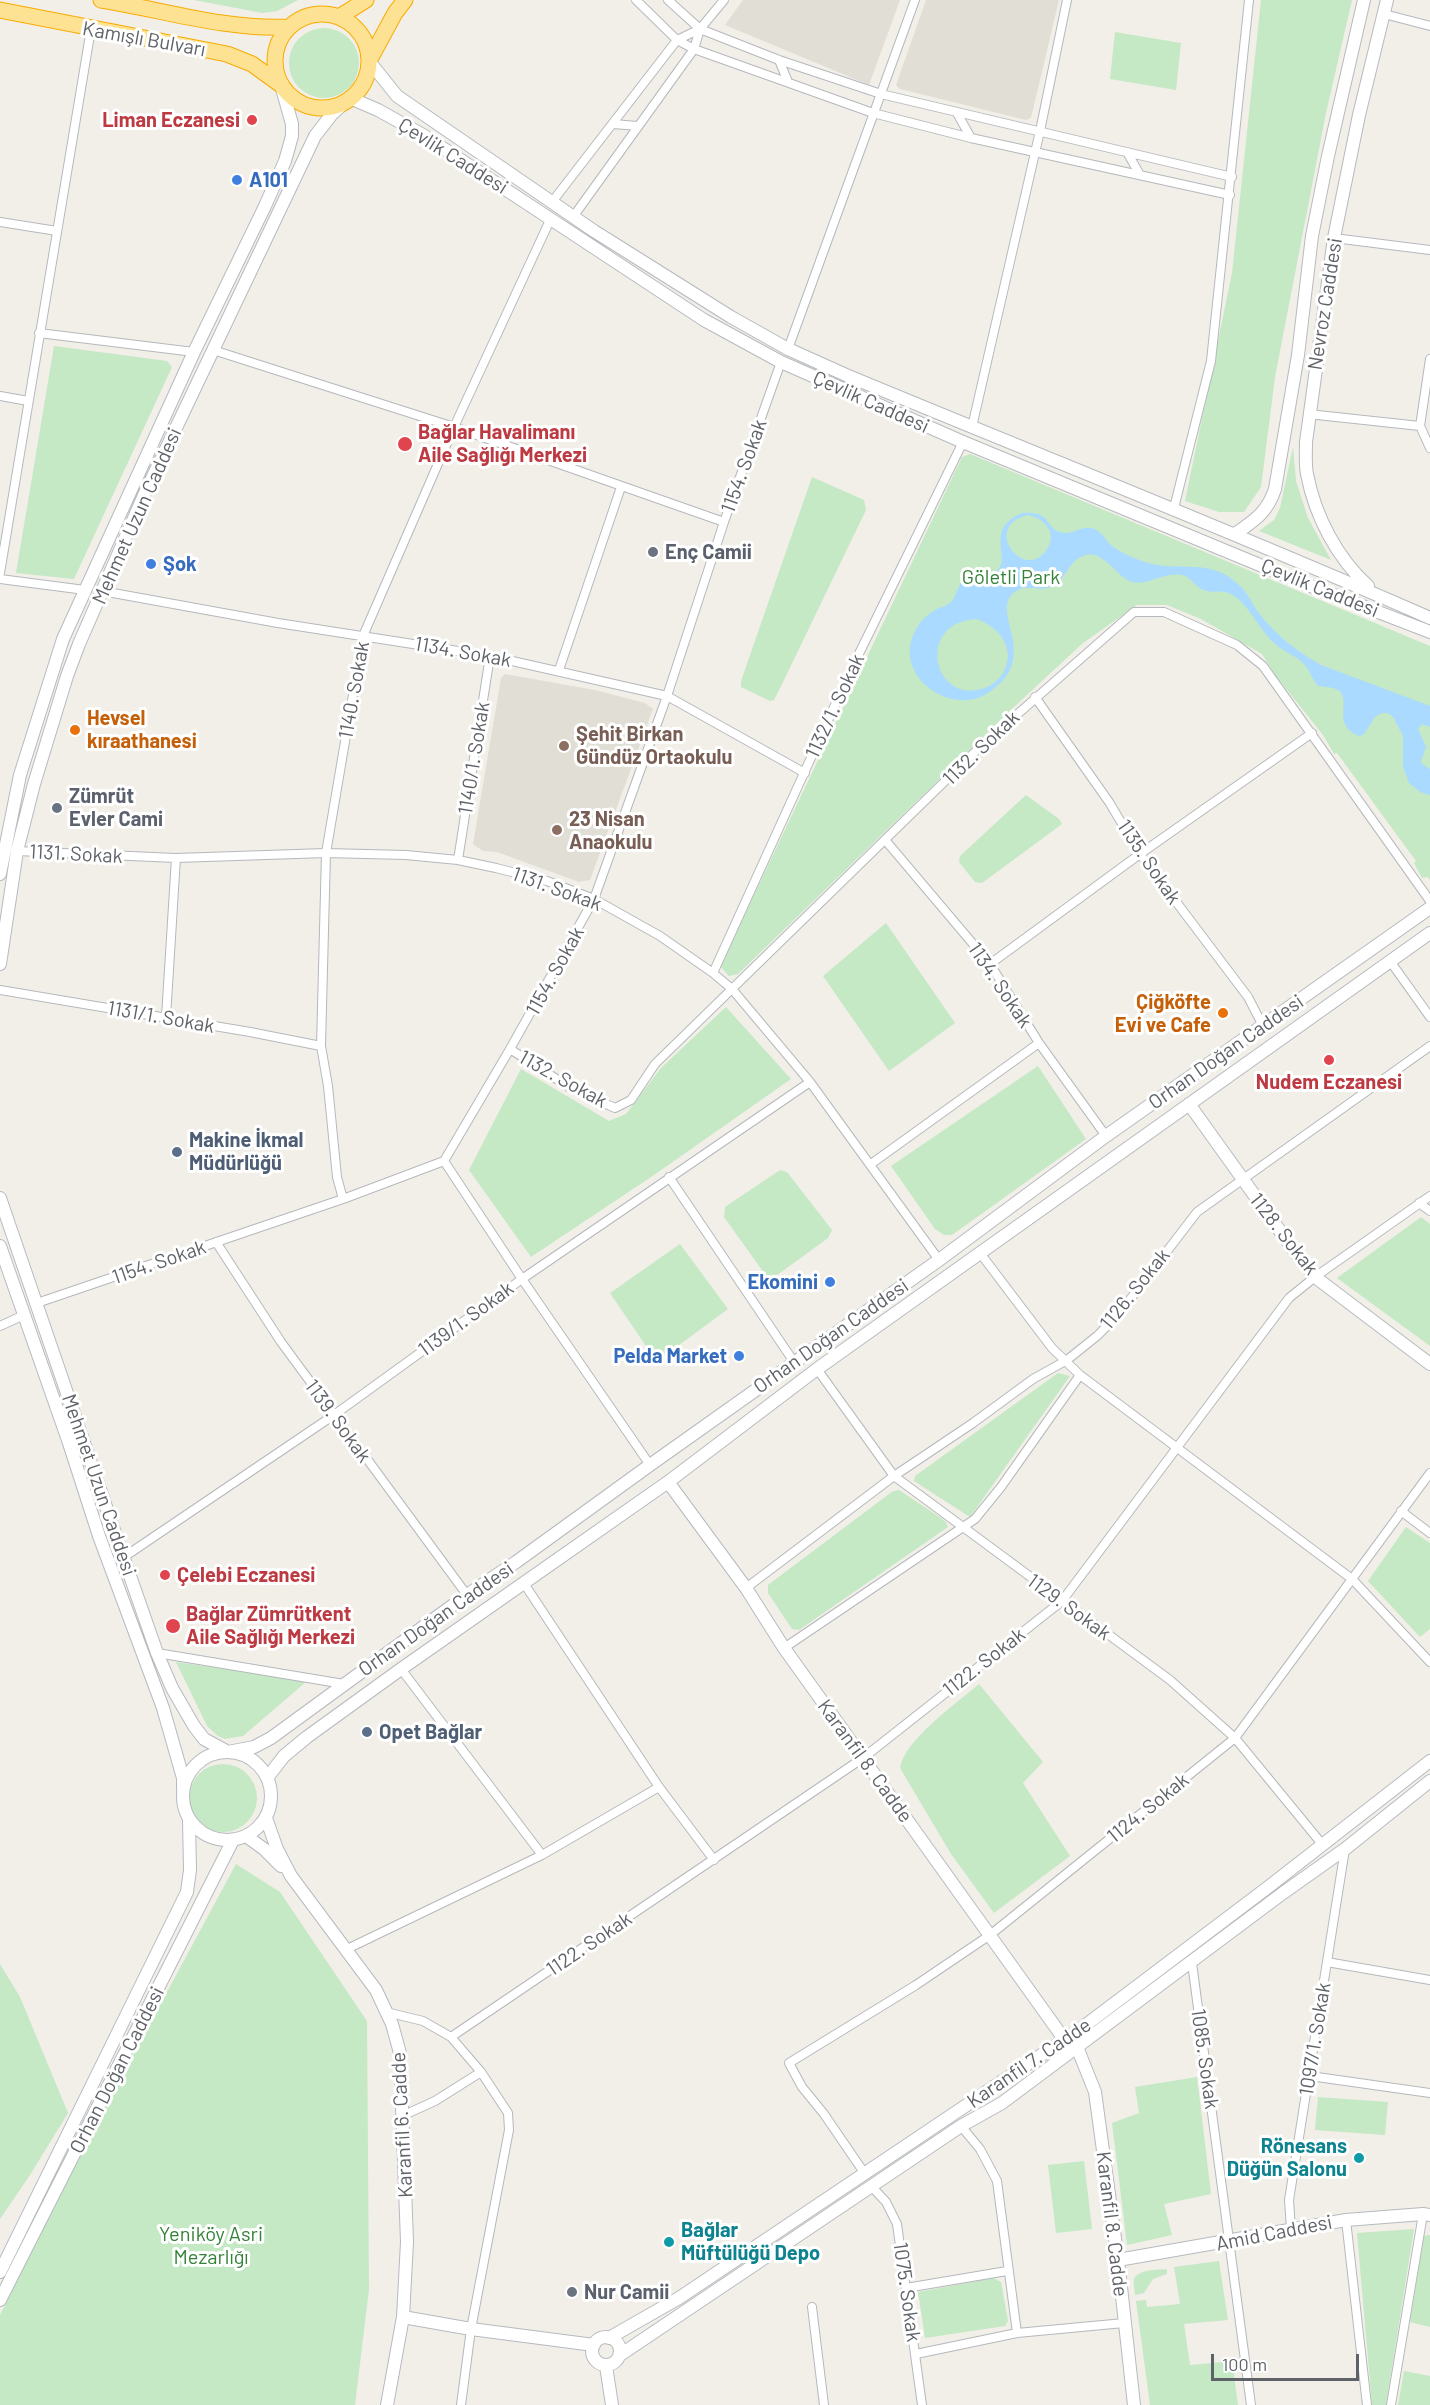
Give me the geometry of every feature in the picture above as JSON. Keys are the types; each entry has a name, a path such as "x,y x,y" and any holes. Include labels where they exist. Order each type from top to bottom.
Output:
{"highway":[{"name":"Kamışlı Bulvarı","path":"107,0 226,25 262,28 290,27"},
{"path":"339,17 366,0"},
{"path":"369,61 367,47 361,34 339,17 326,14 300,19 290,27 281,37 276,48 275,61 281,85 292,97 305,105 321,108 336,106 350,98 364,82 369,61 395,13 405,0"},
{"name":"Kamışlı Bulvarı","path":"0,10 227,54 252,64 281,85"}],"main road":[{"name":"Nevroz Caddesi","path":"1235,534 1261,516 1270,503 1275,489 1298,355 1312,236 1364,0"},
{"name":"Nevroz Caddesi","path":"1376,593 1353,573 1337,550 1315,503 1307,473 1306,442 1308,414 1334,238 1359,115 1387,0"},
{"name":"Çevlik Caddesi","path":"369,61 397,96 573,217 731,317 788,349 972,428 1174,508 1430,618"},
{"path":"0,874 4,824 63,639 194,352 285,161 292,136 292,124 281,85"},
{"name":"Çevlik Caddesi","path":"350,98 378,110 423,135 704,320 782,362 963,442 1308,585 1430,632"},
{"name":"Mehmet Uzun Caddesi","path":"0,964 17,851 34,784 67,676 102,591 315,136 332,114 350,98"},
{"name":"Orhan Doğan Caddesi","path":"228,1752 254,1748 271,1738 467,1595 939,1260 1106,1136 1430,908"},
{"path":"267,1778 284,1756 307,1737 400,1669 668,1482 817,1370 1430,933"},
{"name":"1128. Sokak","path":"1189,1104 1314,1277 1430,1364"},
{"name":"Mehmet Uzun Caddesi","path":"0,1198 157,1653 172,1688 194,1726 204,1739 228,1752"},
{"path":"0,1246 99,1536 163,1708 183,1778 183,1800 189,1820 190,1870 187,1892 0,2272"},
{"name":"Karanfil 8. Cadde","path":"668,1482 746,1588 784,1648 1064,2040"},
{"path":"183,1789 194,1767 215,1754 228,1752 251,1759 261,1767 271,1791 266,1818 246,1836 233,1840 220,1840 208,1836 189,1820"},
{"name":"Karanfil 7. Cadde","path":"609,2337 679,2298 1064,2040 1267,1888 1430,1761"},
{"name":"Karanfil 7. Cadde","path":"620,2355 961,2126 1002,2103 1345,1849 1430,1781"},
{"path":"266,1818 277,1849 291,1876"},
{"path":"246,1836 264,1849 291,1876"},
{"name":"Orhan Doğan Caddesi","path":"0,2300 233,1840"},
{"name":"Karanfil 6. Cadde","path":"291,1876 376,1990 387,2012 400,2053 407,2242 403,2317 387,2405"},
{"name":"Karanfil 8. Cadde","path":"1077,2047 1095,2092 1118,2260 1134,2405"},
{"name":"Amid Caddesi","path":"1118,2260 1346,2220 1426,2214"},
{"path":"403,2317 471,2329 594,2345"},
{"path":"609,2337 620,2346 620,2355 615,2363 606,2366 594,2359 594,2345 600,2338 609,2337"},
{"path":"606,2366 612,2405"}],"street":[{"path":"636,0 677,40 694,49 873,113 971,138 1230,195"},
{"path":"668,0 700,29 780,60 881,94 1232,177"},
{"path":"573,217 694,49 700,29 724,0"},
{"path":"788,349 915,0"},
{"path":"972,428 1036,151 1067,0"},
{"path":"1174,508 1211,361 1249,0"},
{"path":"1384,14 1430,26"},
{"path":"0,573 91,29"},
{"path":"552,202 677,40 700,29"},
{"path":"780,60 788,82"},
{"path":"957,112 971,138"},
{"path":"614,124 637,126"},
{"path":"1127,152 1140,175"},
{"name":"1140. Sokak","path":"344,1199 337,1176 328,1086 321,1046 326,853 363,636 454,427 551,218"},
{"path":"0,222 57,231"},
{"path":"1334,238 1430,250"},
{"path":"39,333 194,352"},
{"path":"213,351 454,427 724,522"},
{"path":"1430,359 1420,426 1430,448"},
{"name":"1154. Sokak","path":"37,1303 344,1199 444,1161 594,899 667,696 724,522 782,362"},
{"path":"0,396 28,400"},
{"path":"1308,414 1420,426"},
{"name":"1132/1. Sokak","path":"713,973 850,672 963,442"},
{"path":"559,670 621,487"},
{"path":"0,579 85,590"},
{"name":"1134. Sokak","path":"102,591 278,623 490,656 667,696 805,773"},
{"name":"1132. Sokak","path":"510,1049 570,1087 615,1108 631,1100 655,1065 980,747 1134,612 1164,612 1237,645 1263,666 1430,901"},
{"name":"1140/1. Sokak","path":"458,860 490,656"},
{"name":"1135. Sokak","path":"1035,697 1109,802 1140,854 1248,997 1263,1026"},
{"path":"990,964 1312,732"},
{"name":"1134. Sokak","path":"886,841 990,964 1039,1043 1106,1136"},
{"name":"1131. Sokak","path":"17,851 176,858 326,853 458,860 547,881 594,899 660,936 713,973 732,990 810,1082 939,1260"},
{"path":"166,1017 176,858"},
{"path":"1390,961 1430,1017"},
{"name":"1131/1. Sokak","path":"0,990 166,1017 321,1046"},
{"path":"871,1164 1039,1043"},
{"name":"1126. Sokak","path":"746,1588 894,1476 973,1424 1033,1379 1067,1360 1097,1336 1119,1314 1197,1212 1430,1047"},
{"name":"1139/1. Sokak","path":"124,1557 334,1415 522,1279 810,1082"},
{"path":"444,1161 650,1465"},
{"path":"669,1177 794,1362"},
{"name":"1122. Sokak","path":"451,2037 862,1758 1062,1601 1289,1298 1314,1277 1430,1196"},
{"path":"1419,1203 1430,1211"},
{"name":"1139. Sokak","path":"216,1242 281,1342 467,1595"},
{"path":"980,1253 1052,1348 1067,1360 1080,1376 1176,1449 1260,1508 1352,1579 1430,1662"},
{"path":"0,1326 24,1315"},
{"name":"1129. Sokak","path":"817,1370 894,1476 961,1528 1170,1680 1235,1738 1322,1844"},
{"path":"784,1648 975,1519 1001,1487 1080,1376"},
{"name":"1124. Sokak","path":"865,2174 824,2114 802,2087 789,2063 915,1985 990,1935 1235,1738 1430,1473"},
{"path":"1401,1511 1430,1533"},
{"path":"523,1582 659,1787 714,1860"},
{"path":"157,1653 344,1684"},
{"path":"400,1669 542,1856"},
{"path":"345,1950 542,1856 659,1787"},
{"name":"1097/1. Sokak","path":"1292,2229 1289,2200 1345,1849"},
{"path":"1327,1962 1430,1980"},
{"name":"1085. Sokak","path":"1192,1963 1251,2405"},
{"path":"387,2012 423,2021 451,2037 481,2072 508,2113 509,2130 471,2329 461,2405"},
{"path":"402,2116 435,2101 481,2072"},
{"path":"1310,2076 1430,2093"},
{"path":"961,2126 980,2149 997,2181 1007,2271 1017,2333"},
{"name":"1075. Sokak","path":"872,2187 886,2202 897,2224 922,2405"},
{"path":"1390,2405 1426,2214"},
{"path":"1346,2220 1367,2405"},
{"path":"906,2288 1007,2271"},
{"path":"812,2307 824,2405"},
{"path":"916,2354 1017,2333 1124,2323"}],"shaded area":[{"path":"743,0 900,0 869,85 725,25"},
{"path":"926,0 1059,0 1031,118 1026,120 900,89 896,85"},
{"name":"Şehit Birkan Gündüz Ortaokulu","path":"505,674 595,690 645,703 653,709 590,880 579,882 497,852 483,851 473,844 501,678"}],"green space":[{"path":"194,0 298,0 277,11 262,13"},
{"path":"1261,0 1352,0 1326,113 1275,377 1261,487 1244,512 1219,512 1185,501 1232,273"},
{"path":"324,28 337,31 349,38 356,50 359,63 356,76 349,88 337,95 324,98 311,95 299,88 292,76 289,63 292,50 299,38 311,31"},
{"path":"1115,32 1181,43 1176,90 1110,79"},
{"path":"54,346 167,361 172,367 74,579 16,573"},
{"path":"1293,447 1296,481 1308,518 1331,560 1259,531 1274,520 1280,508"},
{"name":"Göletli Park","path":"970,454 1430,646 1430,880 1428,877 1422,878 1414,863 1416,861 1337,753 1334,754 1323,735 1276,676 1262,654 1201,619 1167,605 1137,605 1083,643 738,974 729,976 721,967 724,958 962,457"},
{"path":"812,477 864,500 866,510 774,700 770,701 741,687 741,681"},
{"path":"1026,795 1059,819 1062,824 982,883 975,882 959,862 960,856"},
{"path":"886,923 955,1023 889,1071 823,976"},
{"path":"726,1007 791,1079 654,1175 531,1257 469,1170 521,1069 609,1121 626,1114 661,1068"},
{"path":"1038,1066 1086,1139 952,1235 944,1235 935,1229 891,1166"},
{"path":"780,1170 787,1172 832,1230 828,1238 773,1278 767,1277 724,1217 725,1207"},
{"path":"1421,1217 1430,1224 1430,1346 1337,1278"},
{"path":"680,1244 728,1309 660,1359 652,1355 610,1293"},
{"path":"1058,1373 1070,1376 970,1517 914,1481 915,1476"},
{"path":"899,1490 941,1518 948,1527 799,1630 792,1629 768,1593 768,1585 893,1491"},
{"path":"1406,1527 1430,1543 1430,1629 1420,1637 1368,1581"},
{"path":"176,1662 307,1681 243,1736 225,1739 207,1726"},
{"path":"979,1684 1043,1762 1023,1783 1070,1856 994,1913 951,1854 900,1768 904,1757 921,1734"},
{"path":"223,1764 236,1767 247,1774 254,1785 257,1798 254,1811 247,1822 236,1829 223,1832 210,1829 199,1822 192,1811 189,1798 192,1785 199,1774 210,1767"},
{"name":"Yeniköy Asri Mezarlığı","path":"236,1864 280,1892 367,2021 369,2289 355,2405 0,2405 0,2315 76,2161"},
{"path":"0,1964 20,1997 68,2113 0,2219"},
{"path":"1197,2077 1211,2194 1164,2204 1172,2235 1127,2245 1112,2123 1139,2113 1135,2087"},
{"path":"1318,2097 1388,2102 1385,2135 1315,2130"},
{"path":"1084,2161 1092,2229 1056,2233 1048,2165"},
{"path":"1414,2229 1386,2405 1372,2405 1357,2233"},
{"path":"1430,2235 1430,2327 1410,2322 1424,2236"},
{"path":"1219,2261 1228,2320 1184,2324 1190,2365 1232,2361 1238,2405 1150,2405 1136,2301 1146,2300 1147,2307 1180,2304 1174,2267"},
{"path":"1167,2269 1167,2274 1153,2279 1144,2293 1135,2295 1136,2276 1148,2271"},
{"path":"993,2278 1001,2282 1008,2321 1005,2326 925,2338 918,2292"},
{"path":"1404,2371 1430,2376 1430,2405 1398,2405"}],"water":[{"path":"1022,513 1038,514 1060,532 1095,529 1115,548 1145,562 1217,571 1229,577 1243,589 1258,612 1279,635 1312,660 1430,706 1430,727 1422,724 1418,729 1426,747 1421,761 1430,769 1430,795 1420,792 1409,783 1403,767 1403,736 1393,717 1388,713 1382,713 1375,717 1364,734 1359,736 1350,731 1344,719 1344,700 1338,690 1318,686 1303,663 1273,642 1237,598 1227,593 1204,590 1182,575 1169,575 1138,583 1132,582 1105,560 1093,555 1086,555 1076,560 1053,586 1041,589 1022,588 1011,596 1007,607 1014,647 1013,663 1005,678 988,693 974,699 959,700 945,697 932,690 913,668 910,653 914,633 926,617 951,602 967,575 985,575 999,570 1002,563 1001,538 1003,529 1009,520","holes":["1028,515 1044,523 1051,537 1047,549 1038,558 1028,560 1019,557 1011,549 1007,540 1008,530 1014,521","977,619 992,627 1004,640 1007,647 1007,664 1001,676 991,685 981,689 965,690 951,684 942,674 938,660 938,646 945,633 957,623"]}],"place":[{"name":"Liman Eczanesi","path":"252,120"},
{"name":"A101","path":"237,180"},
{"name":"Bağlar Havalimanı Aile Sağlığı Merkezi","path":"405,444"},
{"name":"Enç Camii","path":"653,552"},
{"name":"Şok","path":"151,564"},
{"name":"Hevsel kıraathanesi","path":"75,730"},
{"name":"Şehit Birkan Gündüz Ortaokulu","path":"564,746"},
{"name":"Zümrüt Evler Cami","path":"57,808"},
{"name":"23 Nisan Anaokulu","path":"557,830"},
{"name":"Çiğköfte Evi ve Cafe","path":"1223,1013"},
{"name":"Nudem Eczanesi","path":"1329,1060"},
{"name":"Makine İkmal Müdürlüğü","path":"177,1152"},
{"name":"Ekomini","path":"830,1282"},
{"name":"Pelda Market","path":"739,1356"},
{"name":"Çelebi Eczanesi","path":"165,1575"},
{"name":"Bağlar Zümrütkent Aile Sağlığı Merkezi","path":"173,1626"},
{"name":"Opet Bağlar","path":"367,1732"},
{"name":"Rönesans Düğün Salonu","path":"1359,2158"},
{"name":"Bağlar Müftülüğü Depo","path":"669,2242"},
{"name":"Nur Camii","path":"572,2292"}]}
